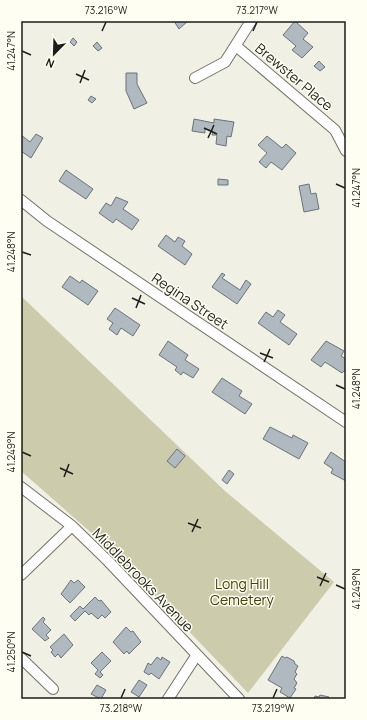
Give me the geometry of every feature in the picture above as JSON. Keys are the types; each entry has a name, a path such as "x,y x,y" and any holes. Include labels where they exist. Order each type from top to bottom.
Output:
{"street":[{"path":"195,78 225,62 251,21"},
{"name":"Brewster Place","path":"236,46 335,130 346,151"},
{"name":"Regina Street","path":"21,200 47,221 346,422"},
{"name":"Middlebrooks Avenue","path":"21,487 72,526 108,561 196,656 239,699"},
{"path":"21,575 72,526"},
{"path":"168,699 196,656"},
{"path":"21,658 53,689"}],"green space":[{"name":"Long Hill Cemetery","path":"21,296 225,491 334,582 248,693 112,551 21,471"}],"building":[{"path":"174,21 188,21 179,29"},
{"path":"295,21 308,33 303,39 313,47 302,58 292,50 296,46 283,35"},
{"path":"73,38 77,42 74,46 70,42"},
{"path":"97,42 102,48 98,51 93,46"},
{"path":"319,61 325,67 320,71 314,66"},
{"path":"126,73 137,73 137,84 147,103 134,109 126,91"},
{"path":"91,96 96,99 92,103 88,100"},
{"path":"194,119 214,123 214,119 234,122 231,137 227,136 226,146 216,144 217,135 212,135 213,131 205,129 205,133 192,131"},
{"path":"36,134 43,138 31,158 21,151 21,135 30,142"},
{"path":"267,136 282,148 286,144 296,153 282,170 271,162 266,168 259,162 267,153 258,145"},
{"path":"66,170 93,189 86,199 59,181"},
{"path":"218,179 228,180 228,185 218,185"},
{"path":"309,184 311,194 316,193 319,209 304,212 299,186"},
{"path":"116,197 128,202 123,209 139,220 132,230 116,219 113,223 99,213 106,203 111,206"},
{"path":"166,235 175,242 178,237 185,241 182,246 192,254 185,265 158,246"},
{"path":"222,273 225,275 222,278 240,290 246,280 251,284 237,304 212,287"},
{"path":"70,276 80,283 82,280 98,291 88,305 62,287"},
{"path":"115,308 140,325 133,336 121,328 117,335 109,329 113,323 107,319"},
{"path":"278,310 285,315 280,322 297,334 289,345 258,323 266,312 273,317"},
{"path":"168,341 188,355 185,360 199,369 193,378 183,372 181,375 175,370 177,367 159,355"},
{"path":"326,341 344,351 341,356 346,359 346,372 344,371 342,373 325,362 321,367 311,360"},
{"path":"222,378 242,391 239,396 252,404 245,414 212,392"},
{"path":"270,427 292,438 293,435 308,443 299,459 263,439"},
{"path":"177,449 185,456 175,468 167,461"},
{"path":"331,452 346,462 346,481 331,473 333,469 324,463"},
{"path":"229,470 234,474 227,484 222,480"},
{"path":"71,580 74,583 78,580 85,587 70,603 61,594"},
{"path":"95,597 99,601 101,600 111,612 105,618 102,615 98,619 91,613 89,615 85,611 75,621 70,616 80,606 83,609"},
{"path":"43,617 45,619 43,622 51,630 46,635 49,638 45,641 32,629"},
{"path":"126,627 131,632 133,631 141,642 129,654 127,651 124,654 113,642"},
{"path":"64,634 73,645 61,658 58,654 55,657 51,652 53,650 50,647"},
{"path":"102,652 111,661 100,672 103,675 100,678 95,674 98,670 91,663"},
{"path":"282,656 294,661 298,666 295,672 297,674 294,679 297,683 294,688 296,689 290,698 280,692 282,688 268,680"},
{"path":"157,657 161,660 162,657 170,662 159,679 151,673 149,675 144,672 148,663 151,665"},
{"path":"139,680 147,685 139,697 131,692"},
{"path":"97,685 106,690 101,699 91,694"},
{"path":"320,695 329,697 329,699 314,699 315,696 319,697"}]}
